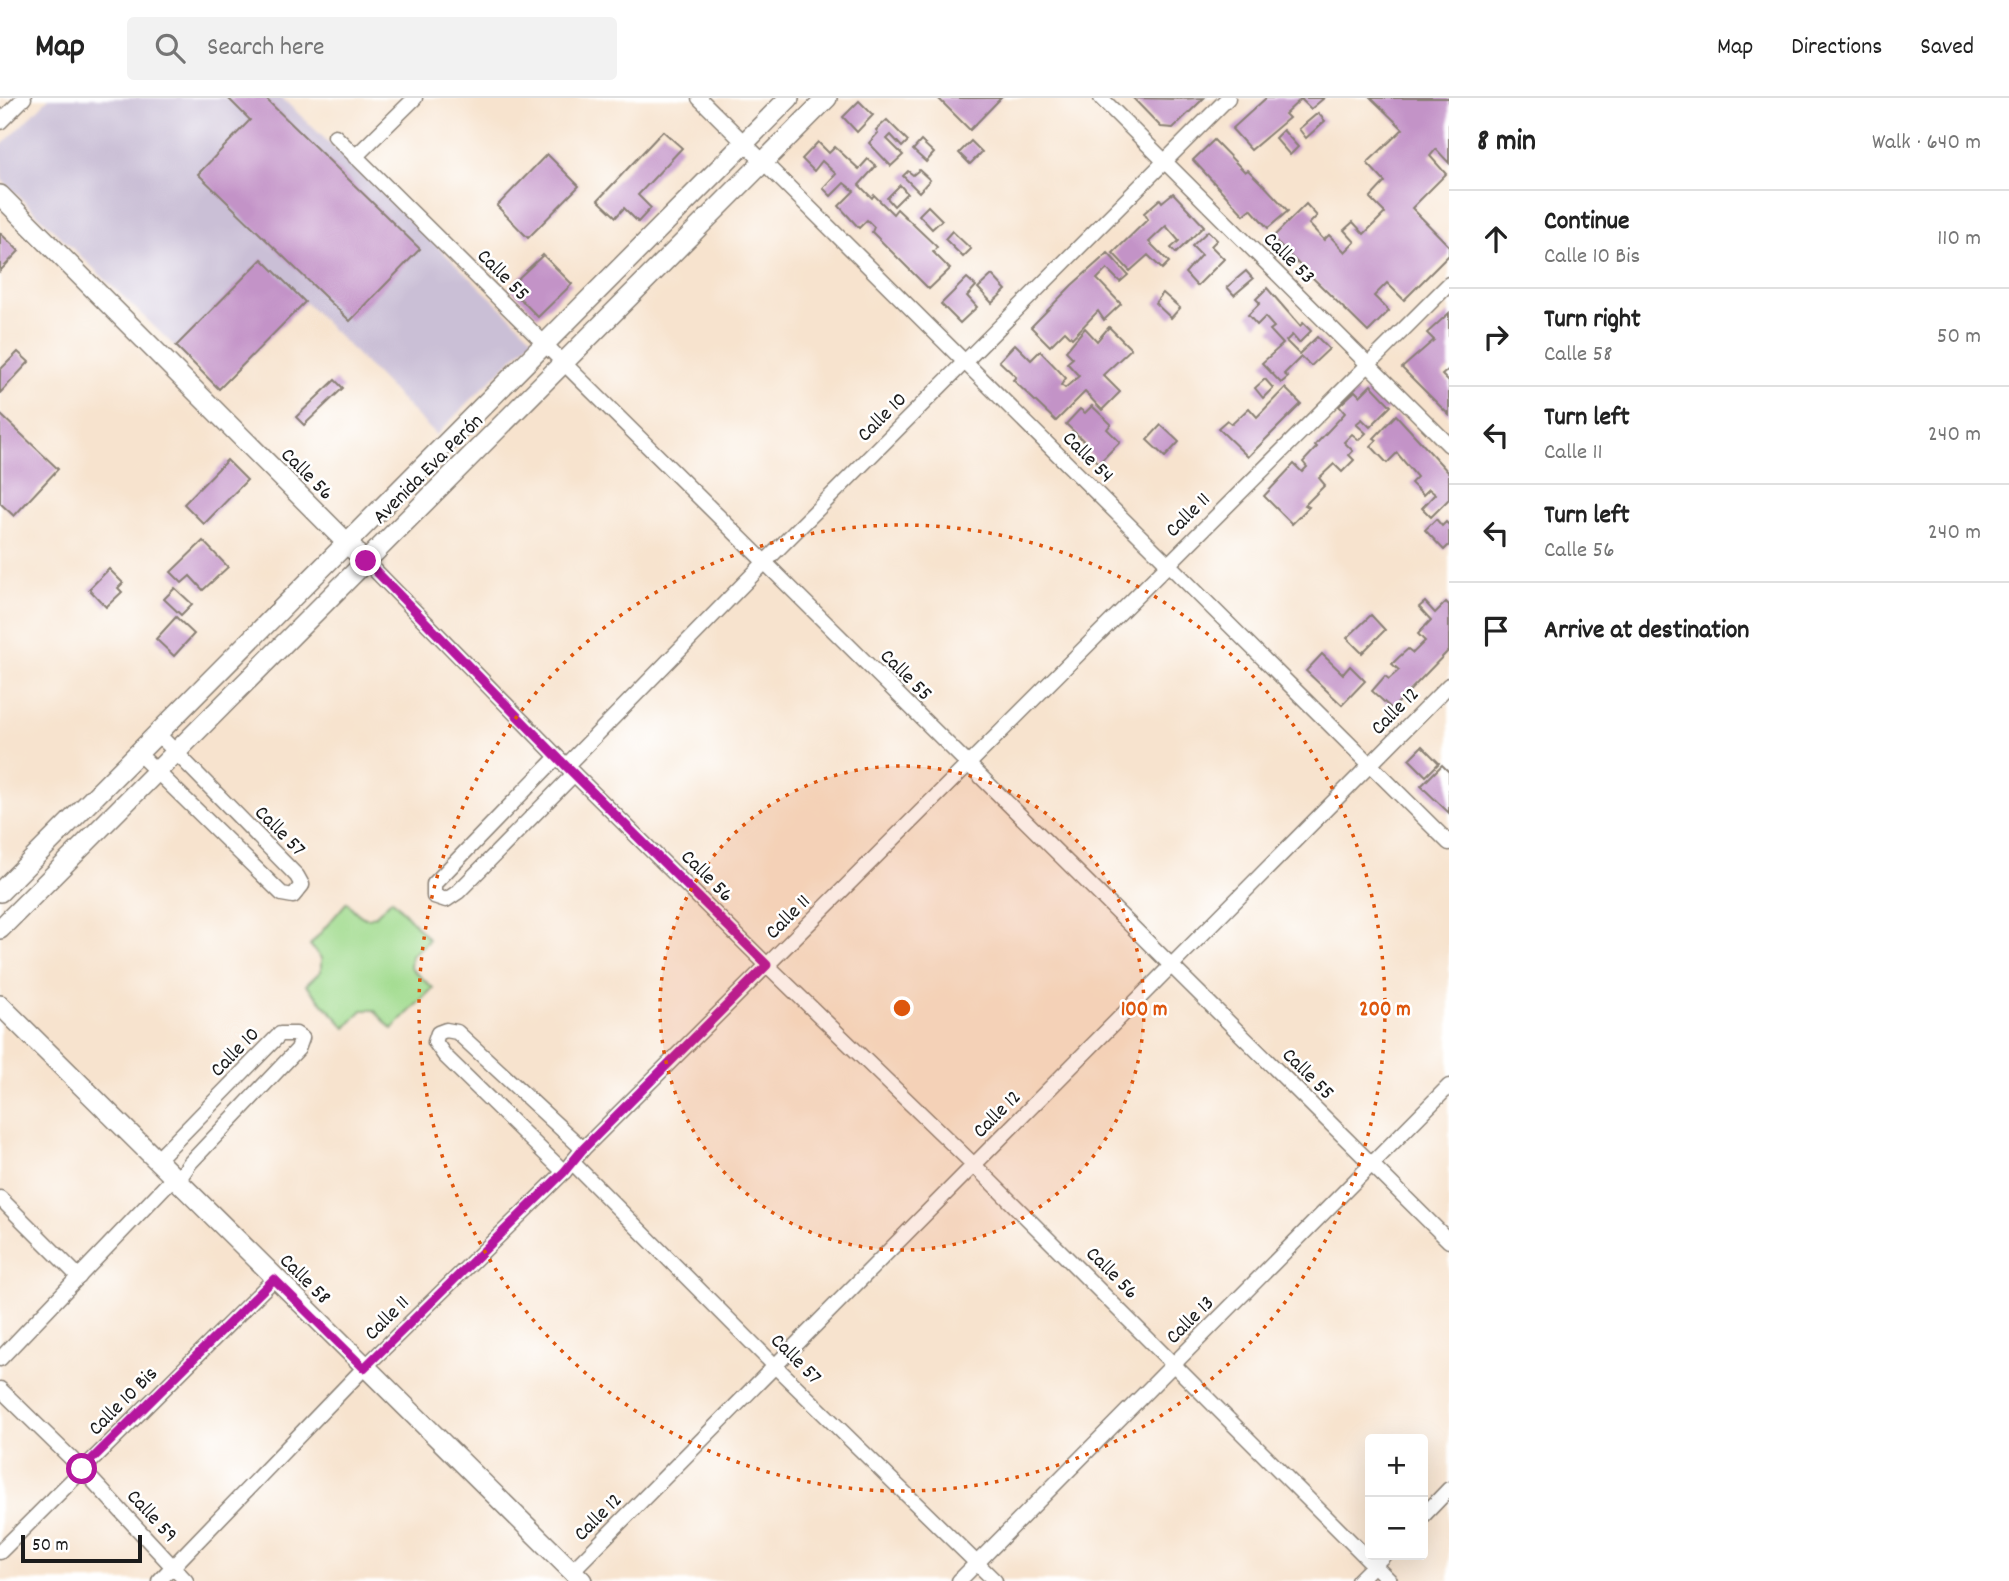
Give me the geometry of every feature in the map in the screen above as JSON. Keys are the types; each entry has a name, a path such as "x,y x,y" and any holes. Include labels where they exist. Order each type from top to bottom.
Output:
{"main road":[{"name":"Avenida Eva Perón","path":"0,892 789,98"},
{"name":"Avenida Eva Perón","path":"0,929 827,98"},
{"name":"Calle 56","path":"0,195 366,561"},
{"name":"Calle 58","path":"0,1005 577,1576"}],"street":[{"path":"0,122 24,98"},
{"path":"355,157 415,98"},
{"name":"Calle 54","path":"699,98 1449,843"},
{"name":"Calle 53","path":"1101,98 1449,445"},
{"name":"Calle 10","path":"566,765 458,892 446,900 433,896 433,884 566,765 1228,98"},
{"name":"Calle 55","path":"335,136 1449,1241"},
{"name":"Calle 11","path":"159,1581 364,1368 1449,284"},
{"name":"Calle 56","path":"366,561 767,965 974,1165 1173,1365 1365,1547"},
{"name":"Calle 12","path":"577,1576 775,1366 1449,685"},
{"name":"Calle 57","path":"138,753 282,894 293,896 302,885 297,876 158,733"},
{"name":"Calle 57","path":"583,1149 457,1032 446,1030 438,1033 435,1042 444,1056 568,1167 995,1581"},
{"name":"Calle 10","path":"0,1359 175,1180 298,1049 302,1038 296,1034 280,1034 156,1161"},
{"name":"Calle 13","path":"959,1581 1449,1086"},
{"path":"0,1198 79,1277"},
{"name":"Calle 10 Bis","path":"0,1552 274,1279"},
{"name":"Calle 59","path":"0,1389 82,1469 186,1581"},
{"path":"1428,1511 1449,1489"},
{"path":"1358,1581 1379,1560"},
{"name":"Calle 56","path":"1379,1560 1390,1581"}],"shaded area":[{"path":"49,98 282,98 533,338 436,435 305,302 219,389 2,180 0,147"}],"green space":[{"path":"392,899 429,940 411,956 410,967 433,988 392,1029 374,1010 362,1010 346,1028 306,985 321,971 321,958 310,945 347,902 360,915 370,918"}],"building":[{"path":"228,98 265,98 420,249 350,321 198,174 250,120"},
{"path":"938,98 1001,98 970,130"},
{"path":"1133,98 1204,98 1173,128 1161,127"},
{"path":"1266,98 1324,98 1311,109 1301,99 1285,114 1289,118 1251,150 1232,129"},
{"path":"1371,98 1449,98 1449,163 1436,149 1430,156 1446,174 1412,208 1449,246 1449,255 1404,300 1387,283 1374,296 1389,311 1368,332 1272,238 1306,204 1317,216 1309,224 1324,240 1329,235 1345,252 1355,242 1344,230 1353,222 1364,234 1385,213 1370,198 1385,182 1367,163 1403,129"},
{"path":"859,101 873,115 857,132 843,117"},
{"path":"1318,113 1325,121 1306,138 1299,129"},
{"path":"887,120 908,141 902,147 891,135 887,139 903,155 891,166 869,143 878,133 876,130"},
{"path":"1283,130 1298,147 1290,155 1275,138"},
{"path":"663,131 682,148 638,195 651,208 638,222 624,208 616,217 598,200"},
{"path":"1214,140 1245,172 1248,170 1263,185 1262,183 1288,211 1268,228 1251,209 1244,215 1193,160"},
{"path":"921,141 934,153 926,162 913,150"},
{"path":"971,141 982,152 970,164 959,153"},
{"path":"818,142 829,153 835,147 859,169 868,159 876,166 859,185 872,198 874,195 893,214 897,209 937,247 933,252 950,269 929,289 872,232 874,227 867,220 859,228 839,206 854,191 844,183 831,196 823,188 836,174 822,161 814,171 802,159"},
{"path":"547,154 579,186 528,238 497,206"},
{"path":"919,170 930,180 919,192 903,176 908,171 913,175"},
{"path":"900,185 907,193 894,206 887,198"},
{"path":"1173,193 1204,226 1176,253 1171,248 1179,241 1166,226 1149,242 1169,262 1162,269 1148,255 1130,271 1113,253 1148,219 1144,213 1160,199 1162,202"},
{"path":"928,206 942,220 932,229 919,215"},
{"path":"952,231 971,249 963,257 945,239"},
{"path":"1208,231 1217,240 1211,246 1224,259 1197,286 1185,273 1201,255 1192,246"},
{"path":"0,233 19,251 0,271"},
{"path":"1108,253 1128,275 1120,282 1107,269 1097,279 1121,304 1104,320 1098,311 1072,338 1065,331 1050,346 1031,327"},
{"path":"543,255 572,284 538,317 509,287"},
{"path":"262,259 305,302 219,389 176,346"},
{"path":"1246,271 1253,279 1234,295 1227,287"},
{"path":"992,275 1006,290 992,303 978,288"},
{"path":"967,278 976,286 967,296 977,307 960,323 941,304"},
{"path":"1267,288 1300,326 1303,323 1311,331 1299,343 1292,335 1286,341 1299,354 1317,337 1329,349 1311,366 1301,357 1284,374 1288,377 1281,383 1262,363 1283,344 1270,330 1274,327 1265,317 1257,325 1248,315 1260,303 1256,299"},
{"path":"1163,293 1180,308 1171,318 1155,303"},
{"path":"1449,313 1449,369 1442,375 1449,382 1449,415 1402,368 1434,340 1427,333"},
{"path":"1109,327 1131,349 1103,375 1120,392 1102,410 1085,392 1056,421 1013,380 1016,377 999,361 1015,344 1031,360 1040,351 1066,378 1061,385 1065,388 1079,376 1067,363 1073,358 1066,351 1085,328 1097,341"},
{"path":"18,352 29,362 0,393 0,370"},
{"path":"1265,379 1273,388 1263,398 1255,388"},
{"path":"335,380 343,388 304,425 296,417"},
{"path":"1371,385 1391,406 1370,427 1362,419 1356,424 1366,433 1359,440 1352,434 1344,442 1353,451 1349,455 1354,460 1342,472 1334,464 1319,478 1325,485 1305,505 1309,507 1292,524 1264,496 1294,464 1302,472 1307,467 1303,462 1345,413 1339,406 1355,391 1360,396"},
{"path":"1285,388 1301,404 1248,457 1218,428 1227,420 1232,424 1249,408 1257,417"},
{"path":"1092,406 1111,424 1107,429 1120,442 1099,463 1085,449 1089,446 1066,424 1080,409 1085,413"},
{"path":"0,414 58,469 14,516 0,503"},
{"path":"1396,415 1449,473 1449,499 1431,517 1422,508 1435,494 1429,489 1423,495 1411,483 1417,477 1397,453 1387,463 1371,446 1377,440 1374,438"},
{"path":"1161,425 1179,442 1165,457 1147,440"},
{"path":"227,460 247,480 204,524 184,504"},
{"path":"1436,519 1442,526 1446,522 1449,525 1449,545 1444,550 1425,530"},
{"path":"203,541 228,567 203,590 190,576 182,583 171,572"},
{"path":"109,569 123,583 118,588 122,592 106,607 89,589"},
{"path":"175,588 192,604 181,615 164,599"},
{"path":"1425,602 1435,613 1446,602 1449,605 1449,650 1392,709 1372,691 1385,676 1389,679 1399,670 1392,664 1399,657 1408,649 1413,653 1425,641 1418,634 1431,620 1419,607"},
{"path":"1371,615 1385,630 1362,653 1347,638"},
{"path":"176,617 194,634 174,656 156,639"},
{"path":"1322,654 1343,674 1350,666 1365,681 1342,705 1306,671"},
{"path":"1422,746 1439,763 1426,776 1409,759"},
{"path":"1442,765 1449,772 1449,813 1421,786"}],"route":[{"path":"82,1469 274,1279 364,1368 564,1172 583,1149 767,965 566,766 366,561"}]}
